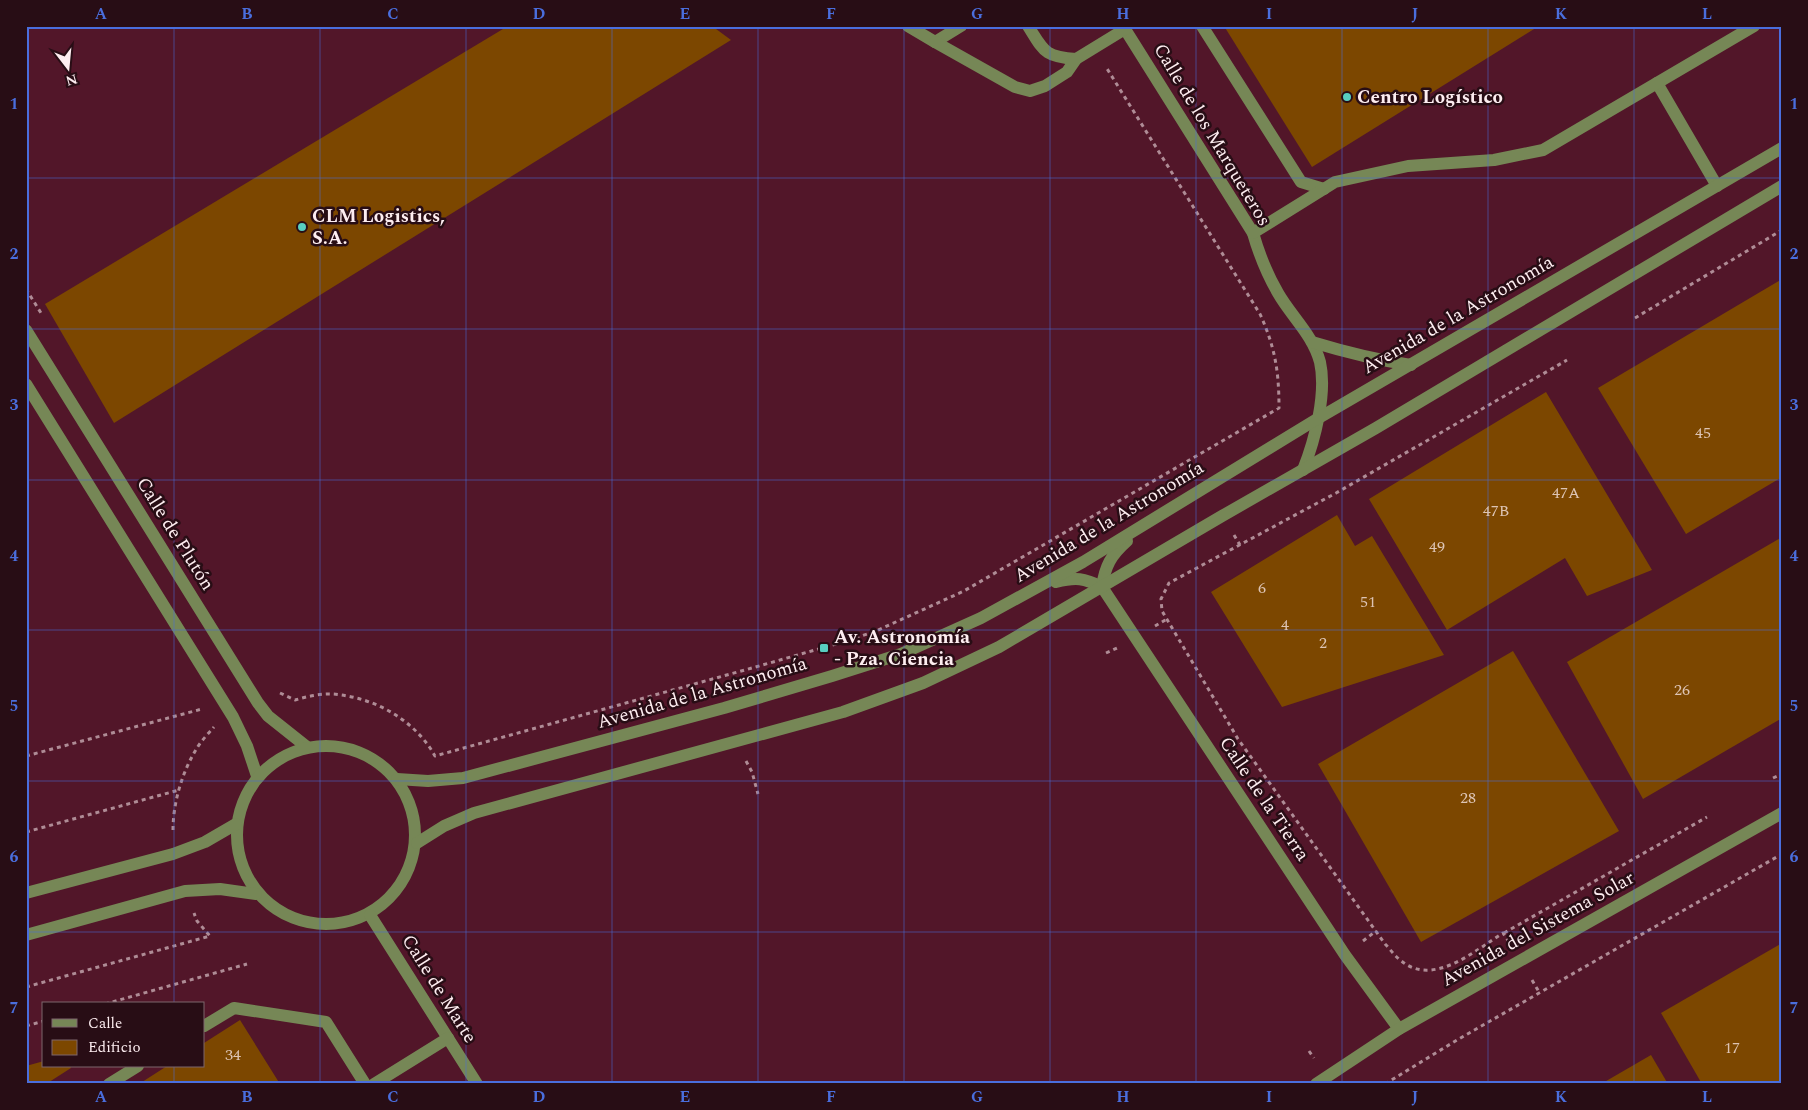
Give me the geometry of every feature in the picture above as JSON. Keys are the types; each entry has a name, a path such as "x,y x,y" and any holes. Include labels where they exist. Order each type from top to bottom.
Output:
{"street":[{"path":"908,26 1015,87 1030,91 1044,86 1067,72 1076,59 1124,28"},
{"path":"935,42 961,26"},
{"path":"1028,26 1046,53 1058,58 1076,59"},
{"path":"1202,26 1301,182 1324,188"},
{"path":"1252,233 1335,182 1408,166 1494,160 1543,150 1754,26"},
{"name":"Calle de los Marqueteros","path":"1124,28 1252,233 1262,263 1278,294 1312,342 1320,361 1323,384 1313,445 1303,470"},
{"path":"1656,84 1717,186"},
{"name":"Avenida de la Astronomía","path":"397,778 428,781 462,778 724,708 901,654 981,618 1044,585 1317,419 1782,148"},
{"path":"417,843 444,826 474,813 843,712 924,683 999,647 1385,423 1782,186"},
{"name":"Calle de Plutón","path":"26,330 258,703 268,716 307,747"},
{"path":"1312,342 1343,352 1411,365"},
{"path":"26,384 223,700 246,746 258,776"},
{"path":"1102,587 1104,570 1112,557 1154,518"},
{"path":"1044,585 1067,579 1086,579 1102,587"},
{"name":"Calle de la Tierra","path":"1102,587 1345,955 1399,1028"},
{"path":"318,745 360,751 397,778 414,810 417,843 404,882 370,915 326,926 289,918 256,894 238,860 236,824 248,790 258,776 278,759 307,747 318,745"},
{"name":"Avenida del Sistema Solar","path":"1316,1084 1399,1028 1782,813"},
{"path":"26,893 173,854 205,842 236,824"},
{"path":"26,935 186,891 220,889 256,894"},
{"name":"Calle de Marte","path":"370,915 477,1084"},
{"path":"205,1025 234,1008 326,1022 365,1084"},
{"path":"374,1084 448,1038"},
{"path":"108,1084 135,1068"}],"path":[{"path":"279,692 294,700 339,694 364,700 389,711 410,724 426,740 435,756 752,668 876,631 964,590 1279,408 1276,359 1269,333 1260,314 1094,48"},
{"path":"1634,318 1782,230"},
{"path":"26,289 42,315"},
{"path":"1567,360 1336,493 1169,583 1161,599 1162,611 1238,739 1385,944 1400,960 1420,970 1436,971 1449,967 1503,933 1707,817"},
{"path":"26,756 202,709"},
{"path":"1773,778 1782,774"},
{"path":"26,832 179,790"},
{"path":"1385,1084 1456,1040 1782,854"},
{"path":"1503,933 1539,992"},
{"path":"112,1002 247,964"},
{"path":"26,1026 42,1022"}],"building":[{"name":"CLM Logistics, S.A.","path":"508,26 712,26 731,40 114,423 45,304"},
{"name":"Centro Logístico","path":"1224,26 1539,26 1312,167"},
{"path":"1782,279 1782,477 1686,534 1598,388"},
{"path":"1546,392 1652,570 1587,596 1565,558 1447,630 1369,499"},
{"path":"1337,515 1355,546 1372,536 1444,655 1282,707 1211,592"},
{"path":"1782,537 1782,718 1643,799 1567,662"},
{"path":"1513,651 1619,831 1421,942 1318,764"},
{"path":"1782,943 1782,1084 1702,1084 1661,1013"},
{"path":"240,1020 280,1084 139,1084 164,1068 205,1068 205,1042"},
{"path":"1651,1055 1668,1084 1601,1084"},
{"path":"42,1062 42,1068 71,1068 46,1084 26,1084 26,1066"}],"place":[{"name":"Centro Logístico","path":"1347,97"},
{"name":"CLM Logistics, S.A.","path":"302,227"},
{"name":"Av. Astronomía - Pza. Ciencia","path":"824,648"}]}
